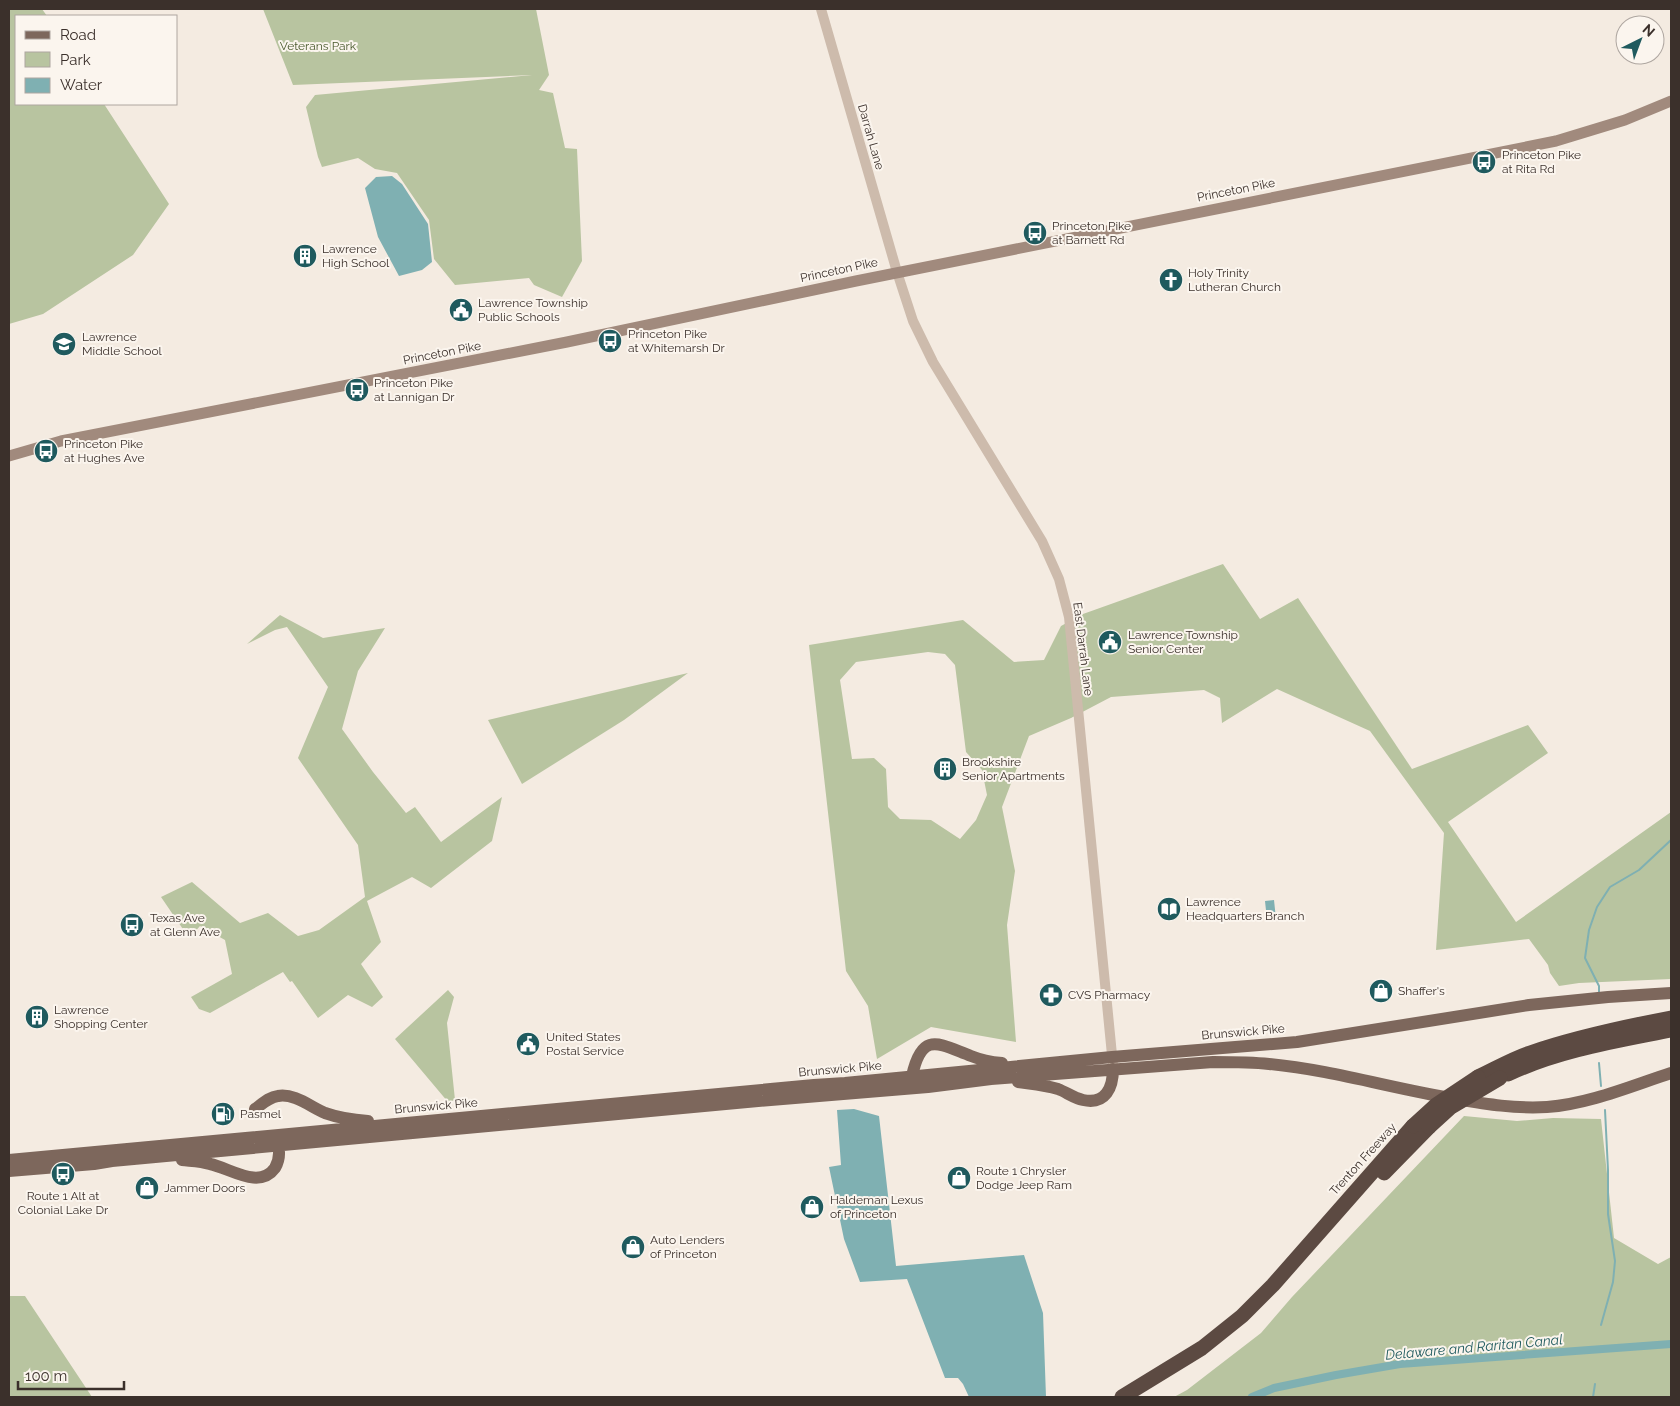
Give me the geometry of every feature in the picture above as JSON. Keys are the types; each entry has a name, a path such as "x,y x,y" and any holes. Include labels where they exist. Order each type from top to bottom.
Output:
{"highway":[{"name":"Trenton Freeway","path":"1122,1397 1202,1348 1242,1316 1272,1285 1413,1126 1436,1105 1478,1076 1528,1054 1563,1042 1618,1028 1671,1018"},
{"name":"Trenton Freeway","path":"1140,1397 1206,1357 1247,1324 1279,1292 1393,1163 1451,1107 1522,1067 1566,1053 1671,1030"}],"main road":[{"name":"Princeton Pike","path":"9,456 61,441 568,342 897,272 1556,141 1625,120 1671,101"},
{"name":"Brunswick Pike","path":"9,1160 402,1123 991,1079 1297,1042 1467,1014 1593,998 1671,993"},
{"path":"918,1084 917,1056 934,1044 947,1046 970,1056 993,1062 1037,1064"},
{"name":"Brunswick Pike","path":"9,1171 918,1084 1037,1064 1212,1062 1269,1064 1310,1070 1420,1093 1529,1108 1568,1104 1591,1099 1671,1073"},
{"path":"991,1079 1047,1086 1079,1099 1091,1101 1103,1097 1108,1092 1113,1080 1112,1063"},
{"path":"255,1109 270,1098 283,1095 290,1096 338,1117 402,1123"},
{"path":"140,1158 209,1163 248,1178 256,1178 268,1175 277,1165 280,1150 278,1145"}],"street":[{"name":"Darrah Lane","path":"821,9 897,272"},
{"name":"East Darrah Lane","path":"897,272 905,300 922,342 1035,527 1051,560 1065,600 1069,617 1112,1063"}],"green space":[{"path":"9,9 42,9 46,15 15,15 15,105 105,105 169,204 133,255 43,314 9,324"},
{"name":"Veterans Park","path":"263,9 536,9 549,75 539,90 553,93 565,148 577,149 582,261 562,297 534,285 529,278 455,285 434,259 429,220 397,173 375,169 358,158 322,167 306,107 315,95 532,75 293,85"},
{"path":"1223,564 1260,619 1298,598 1412,769 1528,725 1548,753 1448,822 1516,922 1671,812 1671,979 1579,983 1559,986 1550,973 1548,965 1529,939 1436,950 1444,833 1370,731 1277,689 1222,723 1220,698 1204,690 1111,697 1071,718 1029,736 1002,807 1015,871 1007,925 1016,1042 931,1027 877,1059 868,1006 846,971 809,645 963,620 1014,662 1044,660 1061,626 1083,614","holes":["928,652 945,654 955,665 966,752 982,770 987,795 976,820 960,839 931,820 900,819 888,807 886,769 874,758 852,759 840,680 856,662"]},
{"path":"280,615 323,638 385,628 358,671 342,729 406,813 415,807 441,842 502,797 492,841 431,888 412,877 367,901 381,942 361,964 383,997 372,1007 348,995 318,1018 292,981 290,982 283,972 210,1013 199,1009 191,997 232,974 225,940 200,926 189,938 161,897 192,882 240,923 268,913 298,936 319,930 365,897 358,845 298,758 328,687 287,627 275,630 247,644"},
{"path":"688,673 624,720 522,784 488,720"},
{"path":"448,990 454,997 447,1023 455,1100 448,1102 395,1039"},
{"path":"1464,1116 1517,1121 1553,1118 1601,1119 1614,1238 1658,1264 1671,1257 1671,1397 1174,1397 1187,1390 1261,1333 1292,1297"},
{"path":"9,1296 25,1296 92,1397 9,1397"}],"water":[{"path":"392,176 402,184 428,224 432,262 422,270 399,276 378,237 365,188 376,177"},
{"path":"1274,900 1276,919 1267,920 1265,901"},
{"path":"854,1109 879,1116 896,1266 1024,1255 1043,1313 1046,1397 969,1397 958,1378 945,1378 907,1279 860,1282 844,1239 829,1167 841,1165 837,1110"}],"waterway":[{"path":"1599,993 1599,986 1585,958 1589,930 1597,907 1610,887 1639,870 1671,840"},
{"path":"1599,1063 1601,1086"},
{"path":"1601,1325 1613,1282 1615,1261 1608,1214 1605,1110"},
{"name":"Delaware and Raritan Canal","path":"1252,1397 1274,1388 1400,1364 1671,1344"},
{"path":"1593,1397 1595,1384"}],"place":[{"name":"Princeton Pike at Rita Rd","path":"1484,162"},
{"name":"Princeton Pike at Barnett Rd","path":"1035,233"},
{"name":"Lawrence High School","path":"305,256"},
{"name":"Holy Trinity Lutheran Church","path":"1171,280"},
{"name":"Lawrence Township Public Schools","path":"461,310"},
{"name":"Princeton Pike at Whitemarsh Dr","path":"610,341"},
{"name":"Lawrence Middle School","path":"64,344"},
{"name":"Princeton Pike at Lannigan Dr","path":"357,390"},
{"name":"Princeton Pike at Hughes Ave","path":"46,451"},
{"name":"Lawrence Township Senior Center","path":"1110,642"},
{"name":"Brookshire Senior Apartments","path":"945,769"},
{"name":"Lawrence Headquarters Branch","path":"1169,909"},
{"name":"Texas Ave at Glenn Ave","path":"132,925"},
{"name":"Shaffer's","path":"1381,991"},
{"name":"CVS Pharmacy","path":"1051,995"},
{"name":"Lawrence Shopping Center","path":"37,1017"},
{"name":"United States Postal Service","path":"528,1044"},
{"name":"Pasmel","path":"223,1114"},
{"name":"Route 1 Alt at Colonial Lake Dr","path":"63,1174"},
{"name":"Route 1 Chrysler Dodge Jeep Ram","path":"959,1178"},
{"name":"Jammer Doors","path":"147,1188"},
{"name":"Haldeman Lexus of Princeton","path":"812,1207"},
{"name":"Auto Lenders of Princeton","path":"633,1247"}]}
